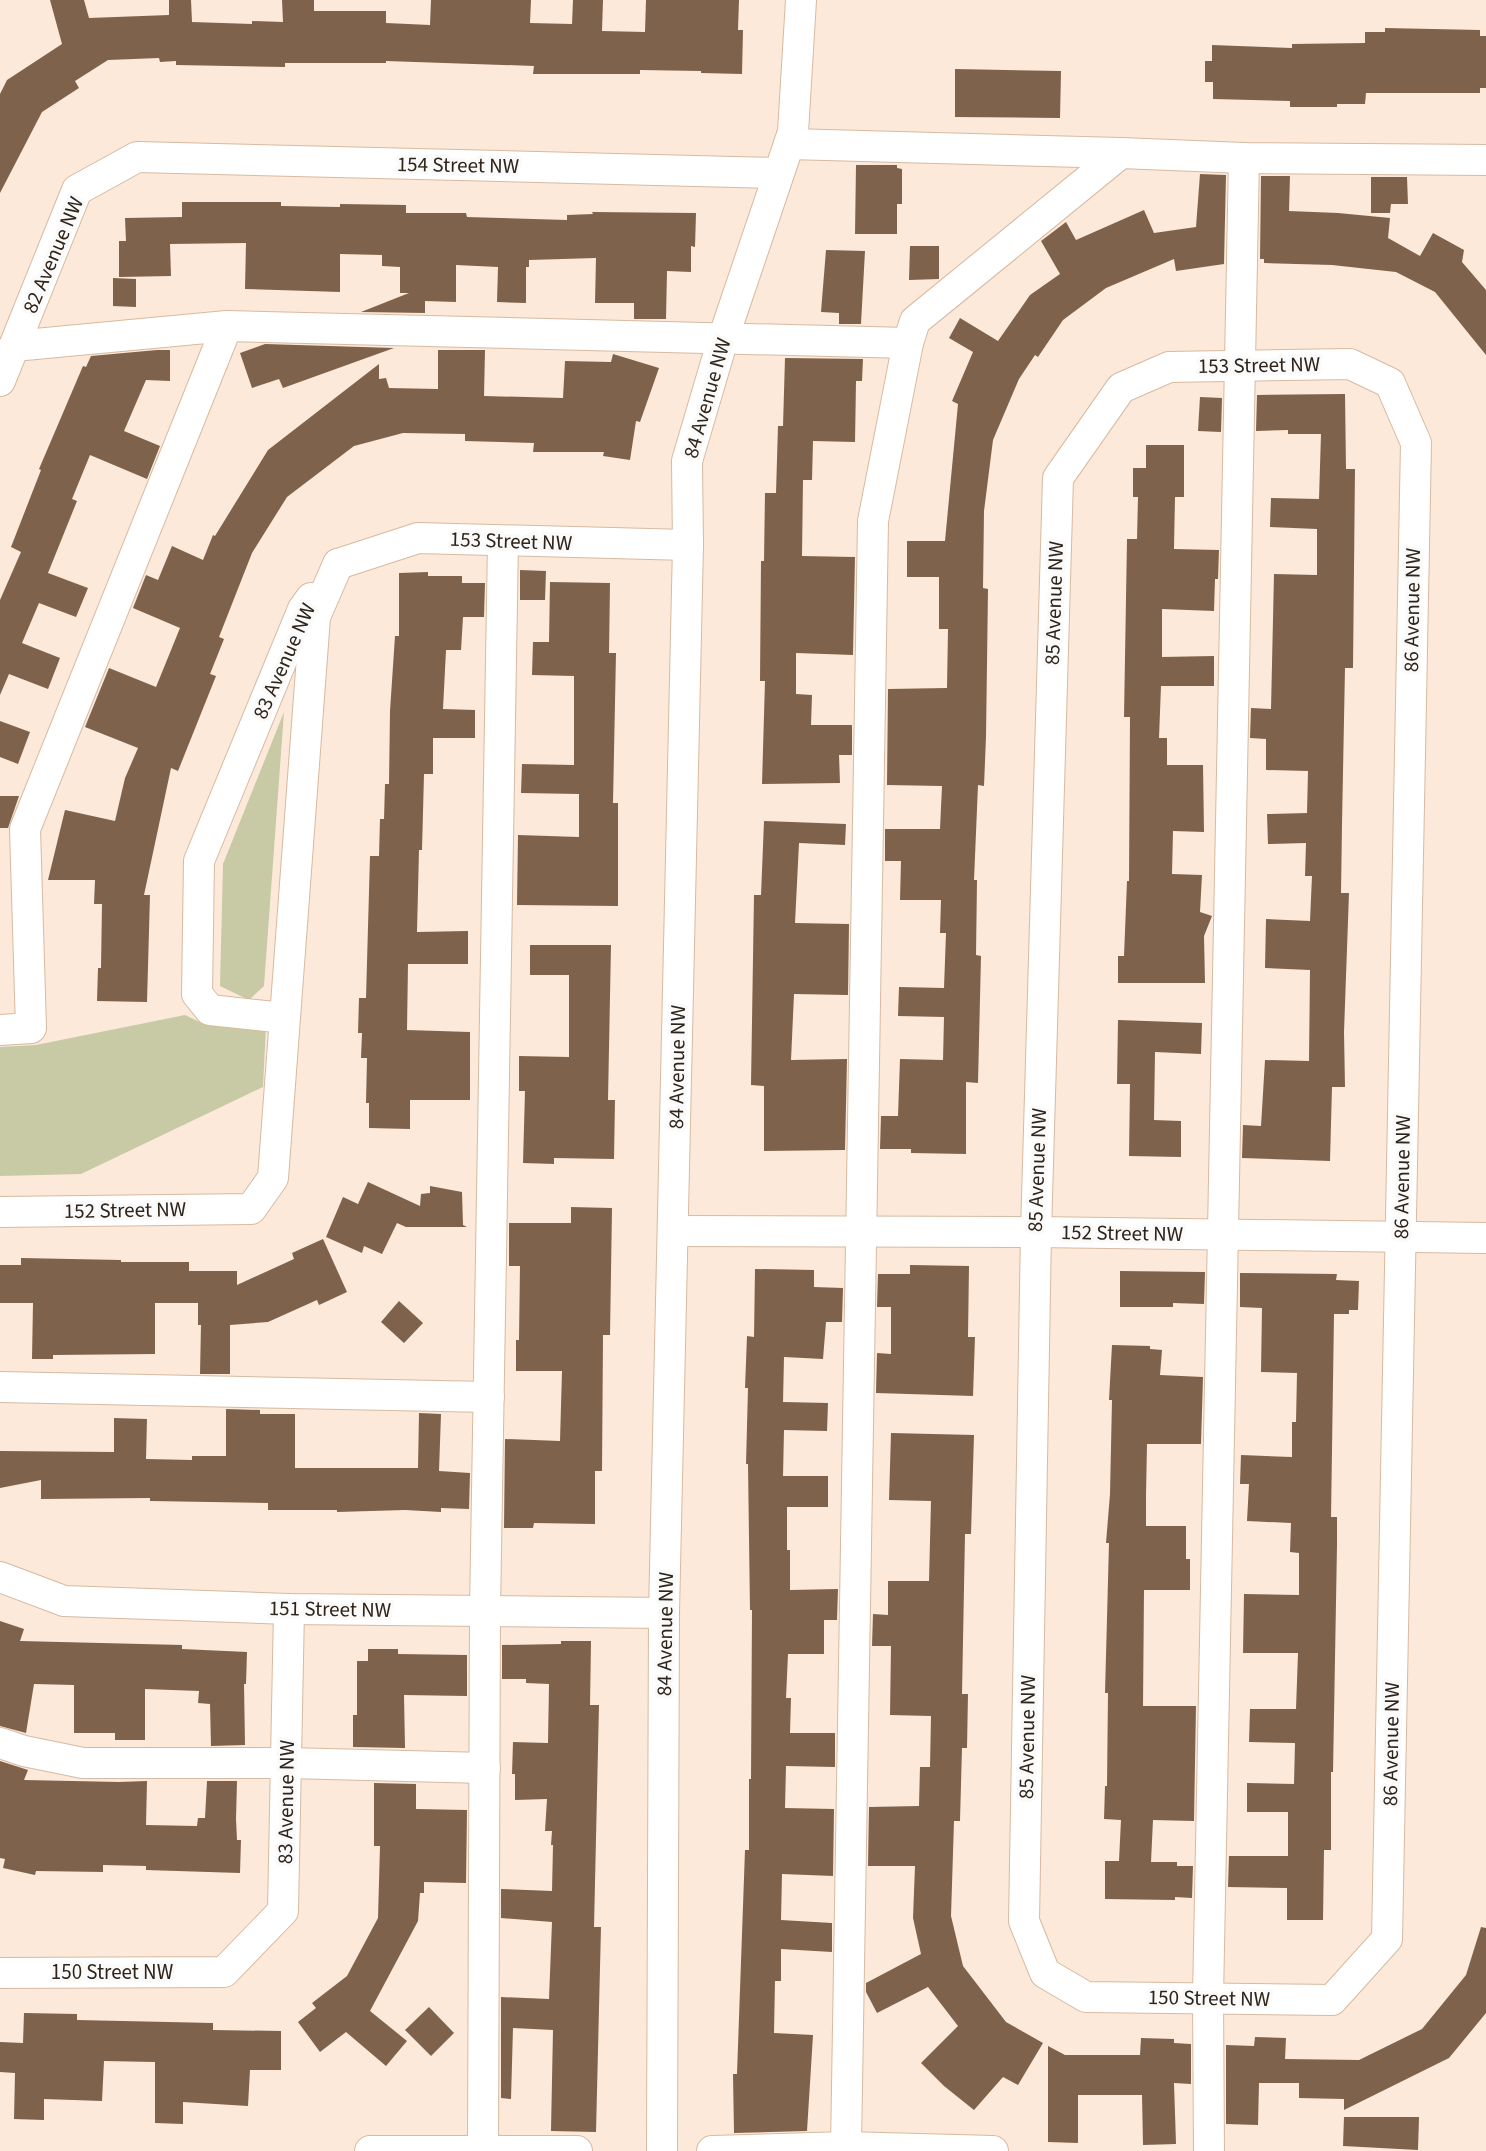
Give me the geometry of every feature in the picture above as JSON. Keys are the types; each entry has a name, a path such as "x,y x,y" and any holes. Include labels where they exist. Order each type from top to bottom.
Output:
{"street":[{"name":"84 Avenue NW","path":"662,2151 664,1614 688,545 687,461 723,339 793,132 800,0"},
{"path":"789,144 1244,158 1486,160"},
{"path":"846,2147 873,521 908,344 915,321 1121,153"},
{"name":"154 Street NW","path":"137,157 778,173"},
{"name":"82 Avenue NW","path":"0,381 78,190 137,157"},
{"path":"1209,2151 1208,1998 1244,158"},
{"path":"14,346 227,326 908,344"},
{"path":"0,1030 31,1028 25,829 227,326"},
{"name":"153 Street NW","path":"1168,367 1350,364"},
{"name":"86 Avenue NW","path":"1332,2000 1387,1938 1416,443 1390,383 1350,364"},
{"name":"85 Avenue NW","path":"1086,1997 1045,1973 1024,1921 1035,1232 1058,478 1121,388 1168,367"},
{"name":"153 Street NW","path":"338,564 418,538 688,545"},
{"path":"483,2149 485,1611 503,541"},
{"name":"83 Avenue NW","path":"284,1018 210,1010 197,994 199,861 303,609 338,564"},
{"name":"83 Avenue NW","path":"251,1209 273,1178 315,617 338,564"},
{"name":"152 Street NW","path":"0,1212 251,1209"},
{"name":"152 Street NW","path":"673,1231 1035,1232 1486,1238"},
{"path":"0,1387 489,1397"},
{"name":"151 Street NW","path":"0,1577 64,1601 289,1609 664,1614"},
{"name":"83 Avenue NW","path":"223,1972 283,1911 289,1609"},
{"path":"0,1743 24,1751 83,1763 287,1763 485,1768"},
{"name":"150 Street NW","path":"0,1973 223,1972"},
{"name":"150 Street NW","path":"1086,1997 1332,2000"},
{"path":"712,2151 846,2147 993,2151"},
{"path":"370,2151 577,2151"}],"green space":[{"path":"284,712 264,986 249,1000 220,986 223,864"},
{"path":"185,1015 206,1025 266,1026 263,1087 81,1174 0,1176 0,1047 36,1045"}],"building":[{"path":"50,0 84,0 89,18 169,15 169,0 191,0 192,22 252,24 252,21 283,22 282,0 314,0 314,11 386,11 386,23 430,25 431,0 531,0 530,23 572,24 573,0 603,0 602,31 645,32 646,0 739,0 738,30 743,30 742,74 640,70 640,74 533,74 534,66 386,61 285,63 285,67 176,65 176,61 160,62 159,58 108,60 75,81 79,88 42,112 0,193 0,94 7,80 62,44"},
{"path":"1385,28 1480,30 1480,36 1486,36 1486,88 1480,88 1480,93 1366,93 1365,104 1290,107 1290,101 1213,99 1213,82 1205,82 1205,61 1212,61 1212,45 1292,48 1292,44 1365,43 1365,32 1385,32"},
{"path":"955,69 1061,71 1060,118 955,117"},
{"path":"856,165 897,165 897,168 902,169 902,204 897,204 897,234 855,234"},
{"path":"1200,174 1226,175 1224,264 1176,271 1174,259 1106,288 1063,320 1019,379 993,440 984,511 983,588 988,589 984,786 978,785 974,880 977,880 976,955 981,956 978,1083 966,1082 966,1154 911,1153 911,1149 880,1149 881,1116 898,1116 900,1059 943,1060 944,1017 898,1016 899,987 944,988 946,933 940,933 941,900 900,900 901,861 885,861 885,829 940,829 942,786 887,785 888,689 947,688 948,629 939,629 939,577 907,577 907,541 945,541 958,404 952,401 973,352 949,338 960,318 998,341 1030,295 1060,274 1041,241 1066,222 1076,240 1144,210 1154,233 1196,227"},
{"path":"1261,176 1290,176 1289,211 1390,218 1388,238 1420,256 1433,233 1464,250 1462,262 1486,290 1486,355 1435,292 1396,272 1332,265 1264,263 1264,259 1260,259"},
{"path":"1371,177 1407,177 1408,204 1391,204 1390,213 1371,213"},
{"path":"182,202 281,202 281,206 340,207 340,204 406,205 406,213 466,213 467,217 567,220 567,215 593,214 592,212 696,213 695,247 691,246 691,272 667,271 666,319 634,319 634,303 595,303 596,258 529,260 529,267 526,267 526,303 497,302 498,267 456,265 456,302 425,301 425,313 361,312 409,293 400,293 400,267 382,266 382,255 340,254 340,292 245,289 246,243 170,244 171,276 119,277 119,241 126,241 125,218 182,217"},
{"path":"910,246 939,246 939,279 909,280"},
{"path":"826,250 865,251 861,324 839,324 839,313 821,312"},
{"path":"113,278 136,279 136,307 113,306"},
{"path":"265,344 394,348 283,388 279,379 252,388 240,353"},
{"path":"170,350 170,381 146,380 124,431 160,446 147,479 90,455 72,499 77,501 48,573 88,588 76,617 39,603 22,643 60,658 48,689 9,674 0,695 0,600 21,552 11,547 41,470 39,469 83,366 86,367 91,356"},
{"path":"438,350 485,350 484,396 563,398 565,361 611,362 613,354 659,368 640,422 636,421 630,460 603,456 604,452 533,452 534,443 465,441 465,434 403,433 354,446 287,497 252,553 219,637 224,639 210,674 216,676 178,771 171,768 144,895 150,895 147,1002 97,1001 98,968 101,968 102,904 94,904 95,880 48,880 65,810 115,821 125,778 138,748 85,727 109,668 156,687 180,628 133,608 146,575 158,580 172,546 203,560 213,535 215,536 268,450 379,364 379,379 386,378 389,388 438,389"},
{"path":"785,358 863,359 862,381 856,381 855,442 813,441 812,480 803,480 802,556 855,557 853,655 796,653 796,694 812,695 811,725 852,725 852,755 839,755 840,783 762,784 765,681 760,681 761,561 764,561 765,493 776,493 778,426 783,426"},
{"path":"1345,394 1346,469 1355,469 1353,668 1345,668 1342,824 1341,893 1349,893 1344,1032 1345,1087 1332,1087 1330,1161 1242,1158 1243,1125 1261,1126 1265,1060 1309,1061 1310,970 1265,968 1266,919 1310,921 1312,876 1305,876 1306,843 1268,844 1267,814 1307,813 1308,771 1266,770 1266,739 1250,738 1251,708 1271,709 1274,574 1317,575 1317,529 1270,527 1271,498 1319,499 1321,434 1288,434 1288,430 1256,431 1257,395"},
{"path":"1200,397 1222,398 1221,432 1198,431"},
{"path":"1146,445 1184,445 1184,497 1175,497 1174,549 1219,550 1214,611 1162,609 1162,657 1214,656 1214,686 1161,686 1159,738 1167,738 1167,765 1203,765 1204,832 1173,831 1172,874 1202,875 1200,912 1212,916 1204,936 1205,983 1118,983 1118,956 1124,956 1129,881 1130,717 1124,717 1127,539 1137,539 1138,497 1133,497 1133,468 1146,468"},
{"path":"520,570 546,571 545,600 520,600"},
{"path":"428,572 428,576 462,576 462,583 485,583 484,617 463,617 461,650 446,650 443,709 475,710 475,738 433,738 433,774 424,774 422,850 419,850 417,932 468,931 468,964 408,964 407,1030 470,1032 470,1100 410,1100 410,1129 369,1128 369,1103 366,1103 367,1058 361,1058 362,1033 358,1033 359,998 366,998 370,856 379,856 380,819 384,819 385,784 389,784 395,636 399,636 399,573"},
{"path":"550,582 610,583 609,653 616,653 613,803 618,803 618,906 517,905 518,835 579,837 579,794 521,793 522,764 574,765 574,676 532,675 533,642 549,642"},
{"path":"0,721 30,732 18,764 0,757"},
{"path":"0,796 19,796 8,828 0,828"},
{"path":"764,821 846,824 845,845 799,843 795,923 849,924 848,995 794,994 791,1060 847,1059 845,1150 764,1151 764,1086 751,1085 754,895 761,895"},
{"path":"530,945 611,945 608,1100 615,1100 614,1159 554,1158 554,1164 523,1163 525,1091 519,1091 519,1056 569,1057 569,975 530,975"},
{"path":"1118,1020 1202,1023 1201,1054 1155,1052 1154,1120 1181,1121 1181,1157 1129,1156 1130,1084 1117,1084"},
{"path":"368,1182 420,1206 421,1194 430,1193 430,1186 462,1192 463,1225 467,1227 406,1227 397,1223 382,1254 364,1246 362,1253 326,1237 343,1197 358,1204"},
{"path":"571,1207 612,1208 610,1335 603,1335 602,1471 595,1471 595,1524 534,1523 533,1528 504,1528 505,1439 560,1441 562,1371 516,1371 520,1266 509,1266 509,1223 571,1223"},
{"path":"323,1239 347,1292 319,1305 317,1300 268,1322 230,1325 230,1374 200,1374 201,1325 198,1325 198,1303 155,1303 155,1354 53,1355 53,1359 32,1359 33,1303 0,1303 0,1265 21,1265 21,1258 189,1262 189,1271 237,1271 237,1285 294,1259 292,1253"},
{"path":"910,1265 969,1266 968,1337 975,1337 973,1396 876,1393 877,1353 891,1354 891,1307 877,1307 878,1274 910,1274"},
{"path":"755,1269 814,1270 814,1287 843,1288 842,1322 826,1322 823,1359 784,1357 783,1402 828,1403 827,1431 784,1430 783,1476 828,1476 828,1507 787,1507 790,1590 838,1589 837,1620 824,1620 824,1654 788,1654 786,1698 791,1698 790,1733 835,1733 835,1767 786,1766 785,1808 834,1809 833,1876 782,1874 781,1920 832,1923 832,1952 781,1949 781,1981 775,1981 774,2033 813,2035 807,2131 734,2133 733,2074 737,2074 745,1850 749,1850 751,1779 752,1610 746,1464 748,1388 745,1388 747,1336 754,1337"},
{"path":"1120,1271 1205,1272 1204,1304 1173,1303 1173,1307 1120,1307"},
{"path":"1240,1273 1337,1274 1336,1280 1359,1281 1358,1310 1349,1310 1349,1314 1334,1314 1331,1517 1337,1517 1337,1545 1333,1772 1331,1850 1324,1850 1323,1920 1287,1920 1287,1888 1228,1887 1229,1856 1288,1856 1288,1812 1247,1812 1247,1783 1294,1784 1295,1743 1249,1742 1250,1709 1296,1709 1298,1653 1243,1653 1244,1594 1299,1595 1299,1553 1290,1552 1291,1523 1247,1521 1249,1484 1240,1484 1241,1455 1292,1457 1297,1373 1261,1372 1262,1308 1240,1307"},
{"path":"399,1301 423,1323 404,1343 381,1322"},
{"path":"1112,1345 1150,1346 1150,1349 1162,1350 1160,1375 1203,1377 1201,1444 1147,1444 1146,1526 1186,1526 1190,1590 1144,1590 1143,1706 1196,1706 1194,1821 1153,1820 1151,1862 1177,1862 1177,1866 1193,1866 1192,1898 1105,1899 1105,1861 1119,1861 1121,1820 1104,1819 1108,1693 1105,1693 1109,1543 1106,1543 1110,1494 1112,1400 1109,1400"},
{"path":"226,1409 260,1410 260,1414 295,1414 295,1468 418,1468 419,1413 441,1414 439,1471 470,1473 469,1509 441,1508 441,1512 268,1510 268,1503 150,1501 150,1498 41,1499 41,1480 0,1488 0,1451 114,1452 114,1418 147,1419 146,1459 192,1460 192,1456 226,1456"},
{"path":"891,1433 974,1435 971,1534 965,1534 962,1694 968,1694 967,1748 962,1748 960,1821 954,1821 951,1916 963,1966 1006,2022 1043,2043 1018,2085 1003,2077 974,2110 921,2063 958,2026 928,1987 877,2013 866,1992 866,1983 921,1954 913,1918 915,1866 868,1866 869,1807 919,1806 920,1767 930,1767 931,1716 890,1715 891,1646 872,1646 873,1614 888,1615 888,1581 929,1581 931,1501 889,1500"},
{"path":"0,1621 24,1629 20,1641 182,1645 182,1649 247,1652 244,1684 245,1745 211,1746 210,1704 198,1703 199,1691 145,1689 145,1740 115,1740 115,1733 74,1733 74,1685 34,1684 26,1733 0,1726"},
{"path":"561,1641 591,1641 590,1705 599,1705 594,1927 601,1927 596,2132 551,2131 553,2030 513,2028 511,2099 501,2098 501,1997 549,1999 552,1922 501,1918 501,1889 552,1891 553,1845 552,1831 545,1831 547,1799 515,1800 515,1774 512,1774 513,1742 548,1743 549,1684 526,1683 526,1679 502,1679 502,1645 561,1644"},
{"path":"368,1649 398,1649 398,1654 467,1655 467,1696 404,1695 405,1748 353,1747 353,1715 357,1715 357,1661 368,1661"},
{"path":"0,1761 28,1770 24,1780 147,1781 146,1825 197,1826 198,1818 205,1818 207,1781 237,1781 236,1819 237,1840 241,1840 240,1873 146,1870 146,1866 103,1865 103,1872 36,1871 35,1875 3,1868 5,1859 0,1858"},
{"path":"374,1783 416,1784 416,1809 467,1810 466,1883 424,1882 424,1893 420,1893 418,1921 370,2011 407,2041 386,2066 346,2032 320,2052 298,2022 316,2008 312,2003 347,1976 378,1918 380,1846 374,1846"},
{"path":"1481,1927 1486,1928 1486,2013 1449,2058 1344,2110 1344,2099 1299,2098 1299,2083 1259,2083 1258,2125 1226,2124 1226,2045 1254,2046 1255,2037 1286,2038 1285,2059 1359,2060 1422,2029 1466,1975"},
{"path":"429,2007 454,2033 431,2056 405,2030"},
{"path":"24,2013 77,2014 77,2020 213,2023 213,2030 281,2031 281,2070 250,2070 248,2106 183,2102 183,2124 155,2123 155,2062 104,2061 102,2101 44,2099 44,2120 14,2119 15,2073 0,2072 0,2042 23,2043"},
{"path":"1141,2038 1174,2039 1174,2043 1191,2044 1191,2084 1174,2083 1176,2144 1143,2145 1142,2095 1078,2095 1078,2143 1048,2142 1048,2046 1065,2055 1140,2055"},
{"path":"1344,2117 1419,2117 1418,2150 1343,2146"}]}
